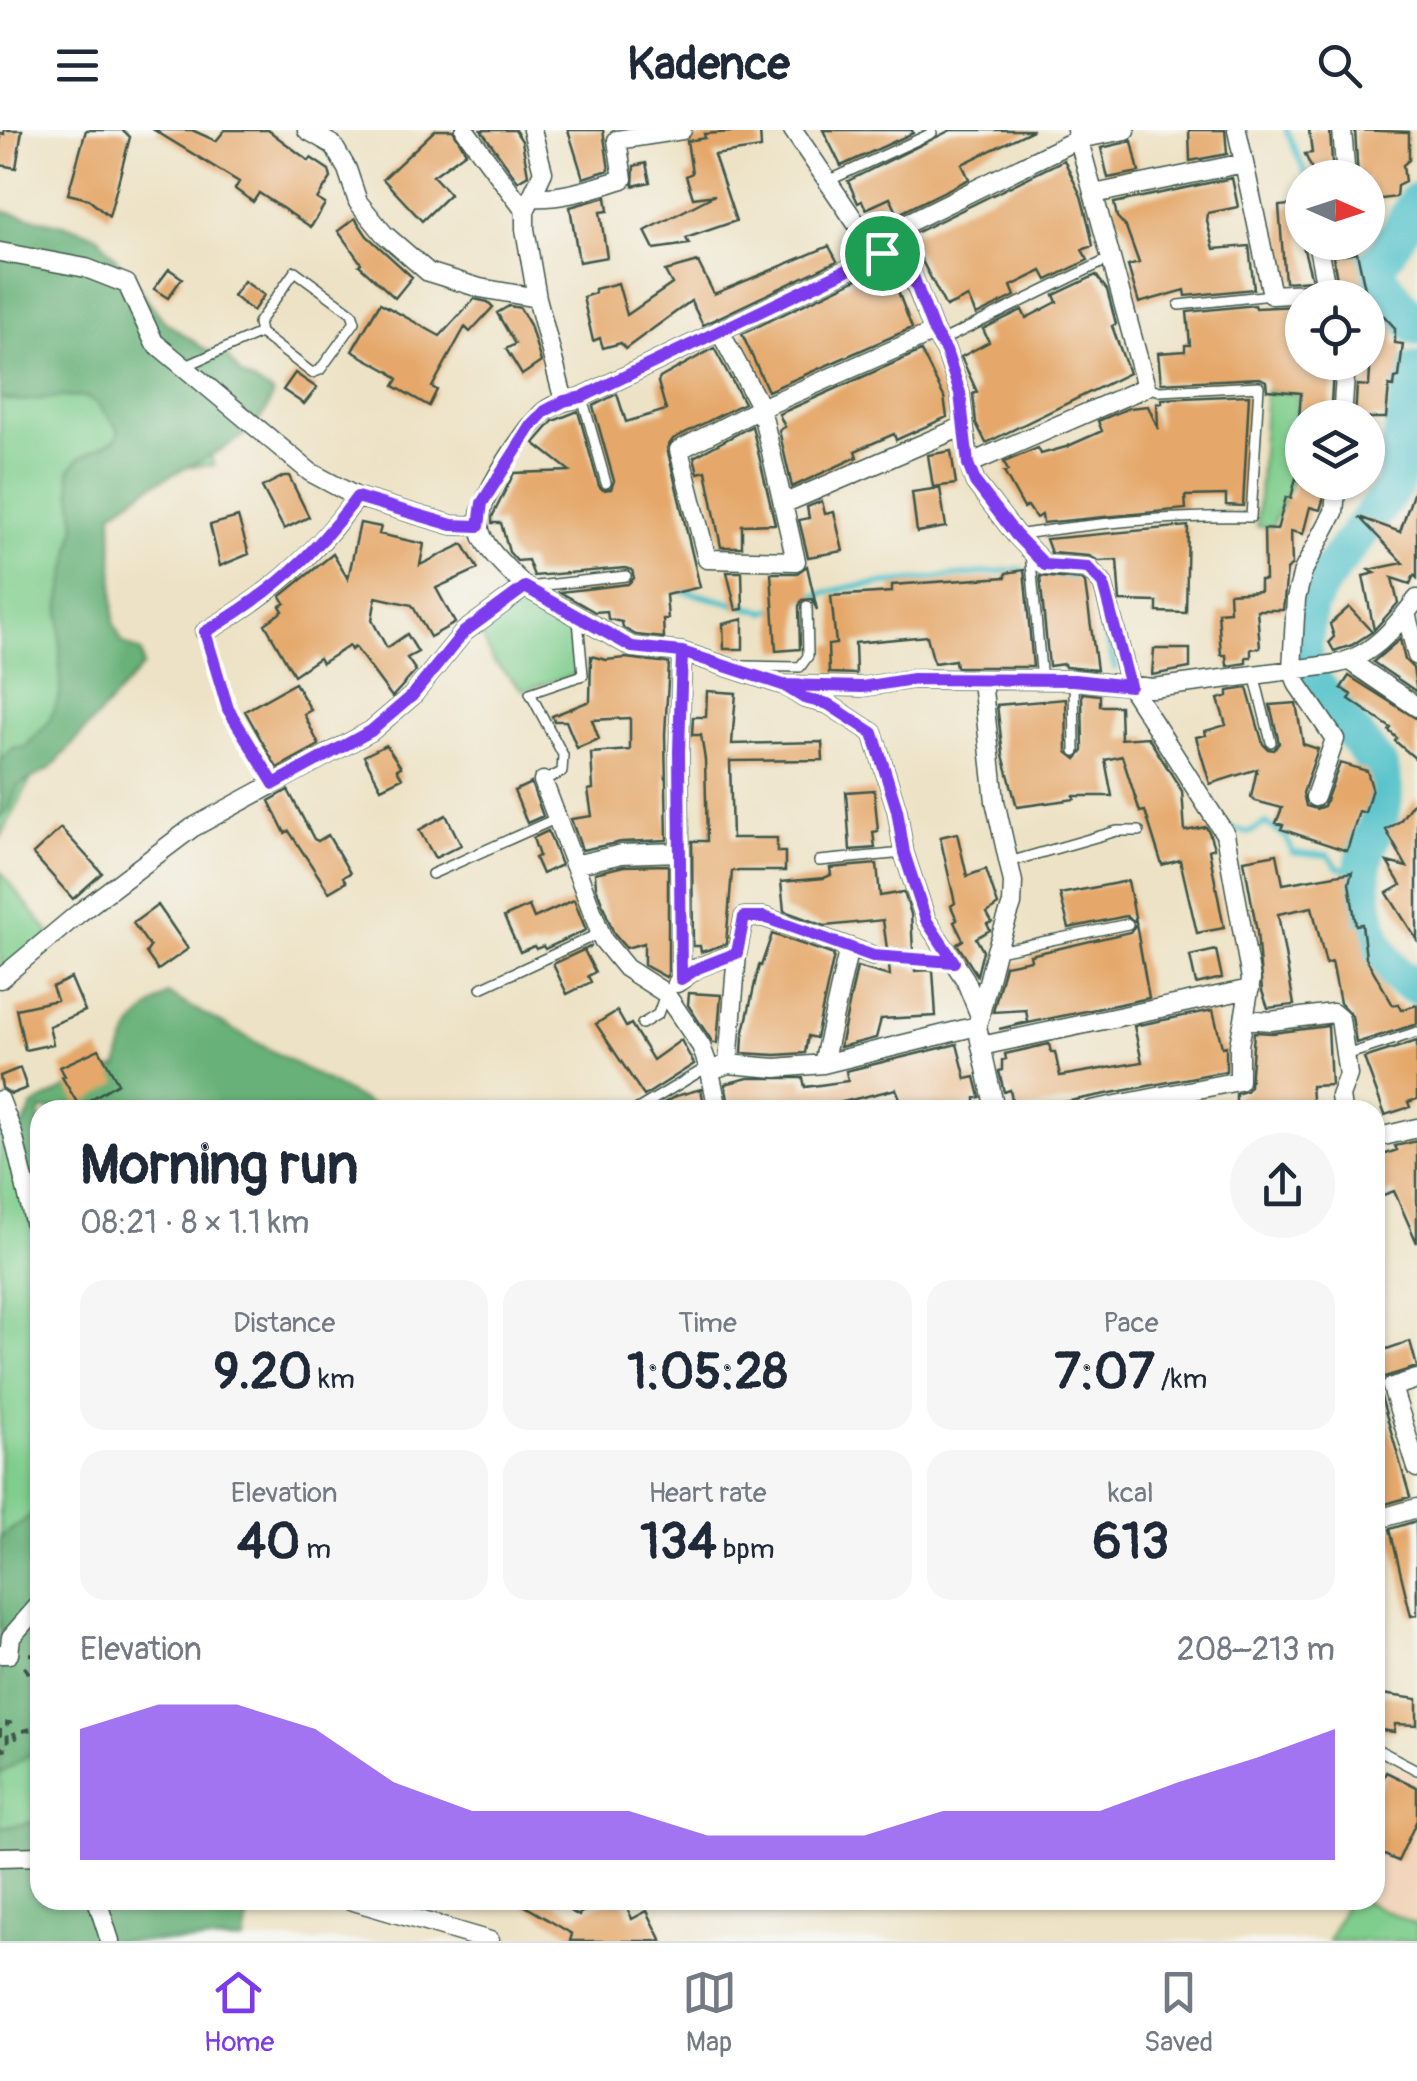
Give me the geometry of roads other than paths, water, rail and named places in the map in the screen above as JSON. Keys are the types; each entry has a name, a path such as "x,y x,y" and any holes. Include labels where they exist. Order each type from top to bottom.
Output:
{"street":[{"path":"307,130 334,145 358,202 384,234 428,272 480,288 537,298"},
{"path":"465,130 528,204"},
{"path":"532,130 542,172 528,204 528,252 537,298 573,399"},
{"path":"528,204 623,178 617,140 682,130"},
{"path":"793,130 854,225 875,248 909,266 960,393 968,464 975,482 1045,565 1088,568 1103,584 1130,686 1225,834 1250,989 1239,1046 1240,1081 1142,1100"},
{"path":"993,1100 966,980 926,920 873,733 828,704 804,698 783,685 682,652 632,647 525,587 492,552 479,526 482,503 545,411 719,330 1077,135 1126,130"},
{"path":"1237,130 1272,296 1285,296"},
{"path":"1342,130 1344,160"},
{"path":"968,464 1146,387 1077,135"},
{"path":"1094,194 1244,163"},
{"path":"0,252 86,268 127,284 154,342 310,472 357,497 452,525 479,526"},
{"path":"719,330 762,408 796,561 707,560 679,450 762,408 938,336"},
{"path":"783,504 964,426"},
{"path":"205,632 282,582 333,530 357,497"},
{"path":"1315,797 1335,739 1298,686 1296,598 1303,571 1334,512 1335,500"},
{"path":"0,979 192,828 371,731 412,696 464,632 525,587"},
{"path":"1412,606 1417,656"},
{"path":"783,685 862,687 913,679 1074,680 1153,688 1190,685 1351,662 1369,651 1412,606"},
{"path":"681,979 682,652"},
{"path":"1351,662 1417,707"},
{"path":"978,1021 1012,904 1014,882 995,800 982,681"},
{"path":"543,781 600,933 626,968 665,993 716,1067"},
{"path":"574,865 622,854 679,852"},
{"path":"718,1100 716,1067 744,917 764,917 873,956"},
{"path":"822,1064 849,947"},
{"path":"665,993 698,968 737,953"},
{"path":"981,1046 1250,989"},
{"path":"1244,1019 1271,1022 1333,1012 1340,1019 1348,1074 1341,1100"},
{"path":"716,1067 822,1064 978,1021"},
{"path":"0,1100 13,1134 30,1205"},
{"path":"1385,1136 1417,1128"},
{"path":"1417,1379 1392,1387 1417,1468"},
{"path":"1385,1517 1417,1508"},
{"path":"4,1654 11,1637 30,1615"},
{"path":"0,1858 30,1856"},
{"path":"101,1910 110,1941"},
{"path":"384,1910 490,1941"}],"lane":[{"path":"828,180 932,133"},
{"path":"938,336 1110,258"},
{"path":"295,271 352,313 355,322 320,370 312,373 260,333 258,323 295,271"},
{"path":"1179,305 1272,296"},
{"path":"186,366 260,333"},
{"path":"1042,682 1023,542 1082,525 1251,518 1258,386 1160,392 1146,387"},
{"path":"573,399 606,483"},
{"path":"525,587 626,576"},
{"path":"723,665 800,667 808,656 807,606"},
{"path":"543,781 562,772 562,755 530,694 583,675 578,617"},
{"path":"1254,674 1271,742"},
{"path":"1074,680 1075,750"},
{"path":"432,874 555,819"},
{"path":"1009,862 1116,831 1139,831"},
{"path":"819,861 904,853"},
{"path":"996,952 1128,924"},
{"path":"481,988 600,933"},
{"path":"873,956 954,962"},
{"path":"642,1024 658,1014 665,993"},
{"path":"1346,1055 1417,1032"},
{"path":"655,1100 716,1067"},
{"path":"1385,1753 1417,1770"}],"waterway":[{"path":"1286,130 1300,160"},
{"path":"1417,201 1372,270 1417,327"},
{"path":"1362,260 1372,270"},
{"path":"1417,370 1405,414 1395,485 1324,579 1309,605 1304,642 1304,659 1314,683 1379,767 1384,798 1365,858 1365,906 1381,956 1403,980 1417,986"},
{"path":"806,598 850,587 1023,569"},
{"path":"1049,578 1084,575 1091,581 1115,668"},
{"path":"672,588 766,612 780,606"},
{"path":"1229,828 1249,833 1266,823 1286,837 1293,853 1328,855 1337,867 1363,874"}]}
